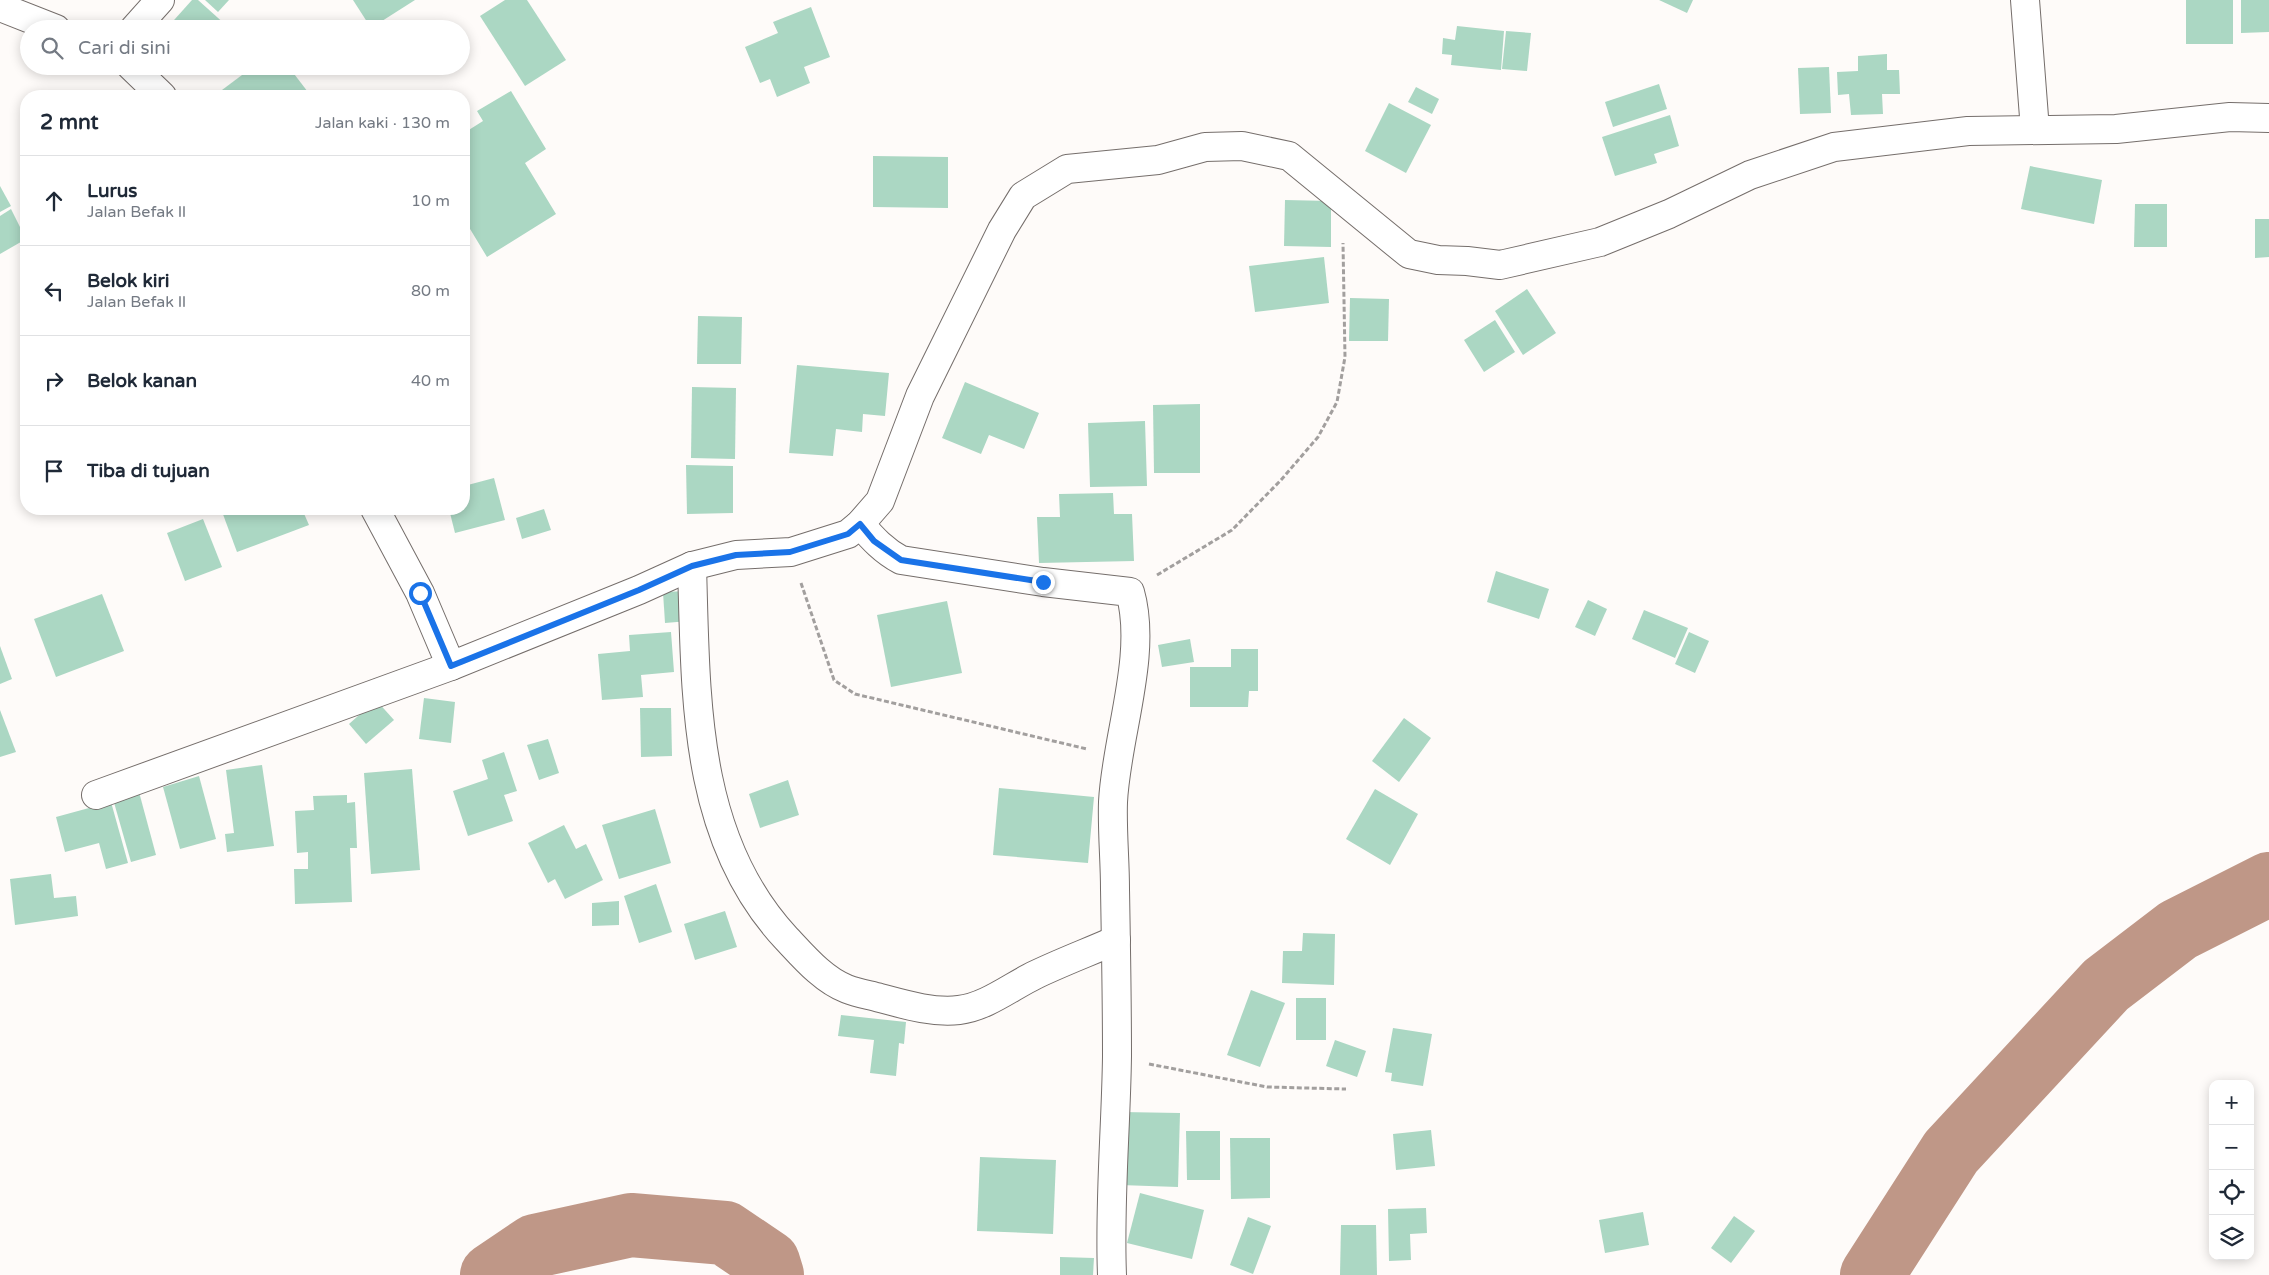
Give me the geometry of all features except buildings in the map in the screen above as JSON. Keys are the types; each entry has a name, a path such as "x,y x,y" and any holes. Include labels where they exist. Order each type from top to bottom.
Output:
{"street":[{"path":"142,20 160,0"},
{"path":"2025,0 2035,130"},
{"path":"0,7 33,20"},
{"path":"140,75 156,90"},
{"path":"96,795 451,666 639,590 692,566 736,555 790,552 848,534 860,524 880,501 920,396 1002,230 1023,196 1068,169 1158,160 1205,147 1242,146 1289,156 1409,254 1438,260 1500,265 1600,242 1669,214 1750,175 1834,147 1968,131 2116,129 2230,117 2269,118"},
{"path":"378,515 420,593 451,666"},
{"path":"860,524 874,541 901,560 1043,582 1130,592 1134,616 1134,652 1129,701 1118,757 1113,803 1117,1057 1110,1220 1112,1275"},
{"path":"692,566 697,706 703,753 714,806 736,865 761,909 815,967 846,989 908,1005 936,1010 960,1010 976,1005 1036,974 1116,940"}],"path":[{"path":"1130,592 1232,530 1281,480 1318,437 1337,402 1345,358 1342,200"},
{"path":"790,552 834,680 855,694 1118,757"},
{"path":"1117,1057 1267,1087 1346,1089"}],"waterway":[{"path":"1872,1275 1951,1152 2106,985 2178,930 2269,884"},
{"path":"492,1275 535,1246 631,1225 725,1233 768,1262 772,1275"}],"route":[{"path":"420,593 451,666 639,590 692,566 736,555 790,552 848,534 860,524 874,541 901,560 1043,582"}]}
